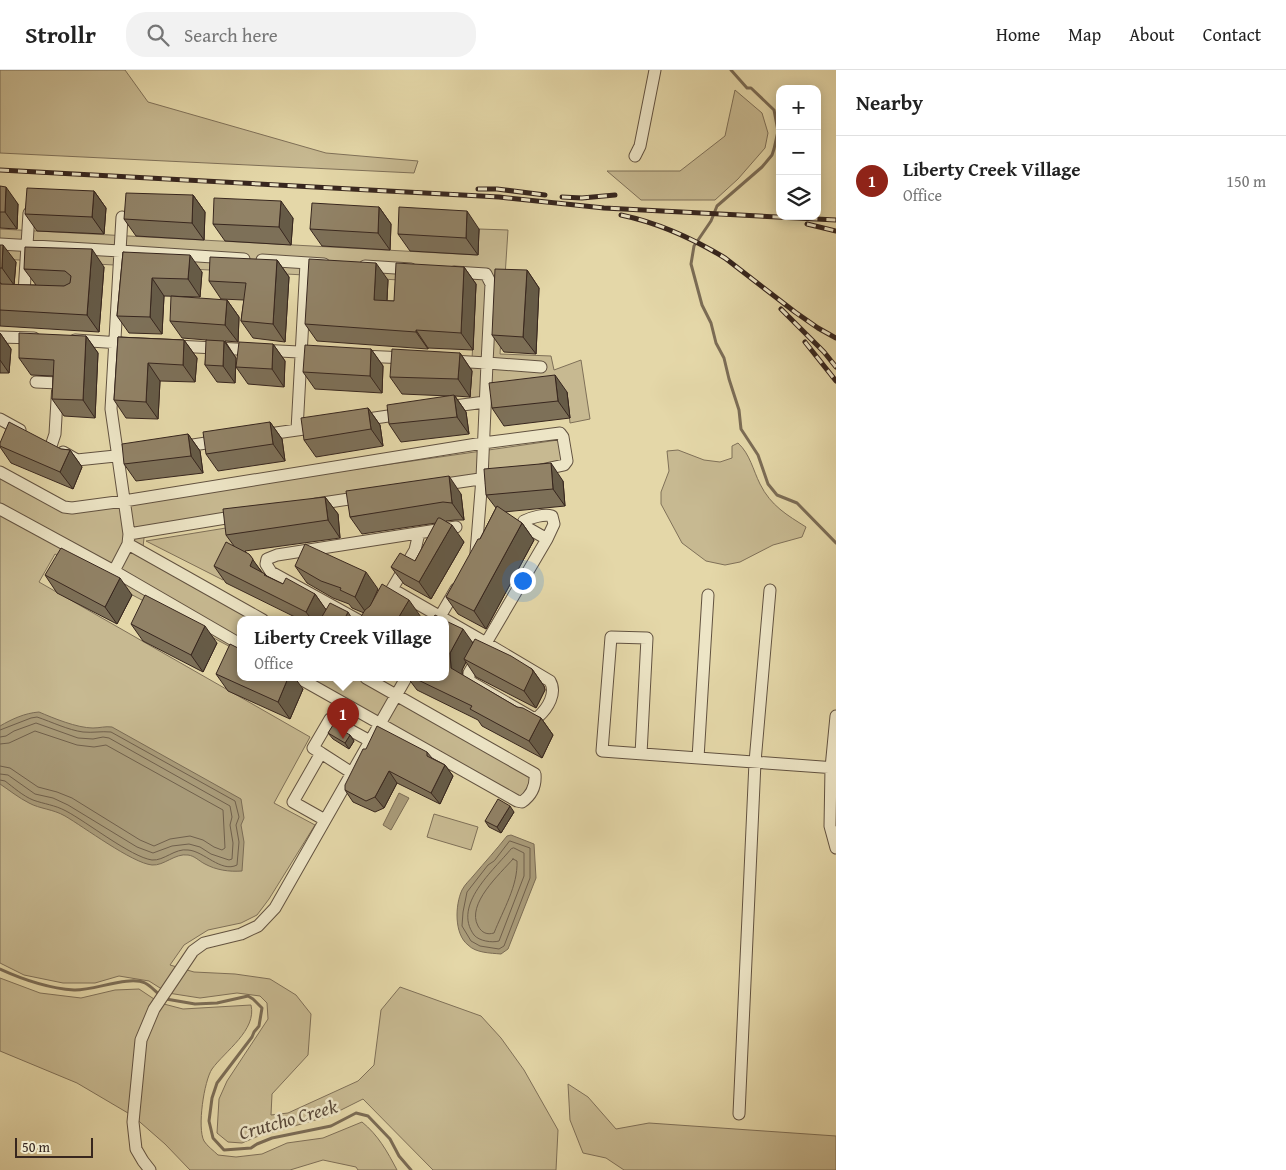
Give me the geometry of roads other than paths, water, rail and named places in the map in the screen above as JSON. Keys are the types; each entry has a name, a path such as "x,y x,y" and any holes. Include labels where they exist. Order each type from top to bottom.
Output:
{"street":[{"path":"634,156 640,146 655,70"},
{"path":"0,292 29,293 26,246 29,213"},
{"path":"114,571 128,539 112,409 122,216"},
{"path":"0,244 333,264"},
{"path":"297,430 306,263"},
{"path":"352,266 425,270"},
{"path":"440,616 477,551 491,284 486,274 444,271"},
{"path":"0,337 48,339"},
{"path":"67,340 135,344"},
{"path":"164,345 329,354"},
{"path":"348,355 422,359"},
{"path":"441,360 541,367"},
{"path":"36,382 58,383 55,434 42,442"},
{"path":"438,409 485,402"},
{"path":"353,421 409,413"},
{"path":"0,419 77,460 136,454"},
{"path":"250,437 325,426"},
{"path":"0,472 64,508 124,501 560,433 563,437 567,456 567,461 564,465 528,472"},
{"path":"165,449 231,440"},
{"path":"423,487 510,474"},
{"path":"305,506 374,495"},
{"path":"0,509 71,553 114,571 237,642"},
{"path":"128,539 246,515"},
{"path":"351,616 271,572 266,564 267,560 276,555 456,527"},
{"path":"377,616 415,550 419,533"},
{"path":"128,539 256,616"},
{"path":"449,623 486,643 550,681 553,686 553,693 546,708 538,717 533,718 469,681 469,673 486,643 547,539"},
{"path":"392,589 436,616"},
{"path":"739,1114 755,762 770,590"},
{"path":"698,758 708,594"},
{"path":"641,754 648,638 611,637 602,751 641,754 755,762 834,768"},
{"path":"304,681 517,801 522,802 532,792 535,786 535,774 371,681"},
{"path":"150,1170 136,1148 133,1122 141,1040 158,1003 193,951 204,943 218,938 241,934 258,926 275,908 404,681"},
{"path":"836,716 830,826 836,848"},
{"path":"352,773 314,748 330,719 370,741"},
{"path":"321,753 293,802 325,820"}],"water":[{"path":"39,712 80,726 93,728 112,727 241,799 244,818 241,825 244,842 242,871 218,869 188,855 179,856 156,865 143,863 121,852 65,816 29,803 0,784 0,726 19,717"},
{"path":"399,793 409,798 391,830 383,825"},
{"path":"511,835 534,844 536,878 508,949 501,954 479,951 471,948 460,934 457,919 458,903 466,884 507,836"}],"waterway":[{"path":"731,70 747,88 751,88 774,110 778,131 772,155 762,167 717,206 711,221 694,246 691,264 702,305 711,323 716,343 724,358 739,410 741,429 758,455 768,484 777,495 797,503 836,543"},
{"name":"Crutcho Creek","path":"0,969 36,983 74,990 138,981 147,984 160,995"},
{"name":"Crutcho Creek","path":"166,999 195,1004 217,1003 248,996 262,1008 259,1026 217,1083 212,1098 209,1121 213,1138 224,1150 251,1148 272,1138 331,1126 356,1113 368,1116 390,1139 399,1156 411,1170"}],"railway":[{"path":"0,170 499,197 604,208 836,220"},
{"path":"478,189 497,189 545,195"},
{"path":"562,197 582,198 615,195"},
{"path":"621,215 662,227 713,251 725,258 795,312 836,338"},
{"path":"807,224 836,231"},
{"path":"781,309 824,352 836,367"},
{"path":"805,342 836,381"}],"place":[{"name":"Liberty Creek Village","path":"343,739"}]}
